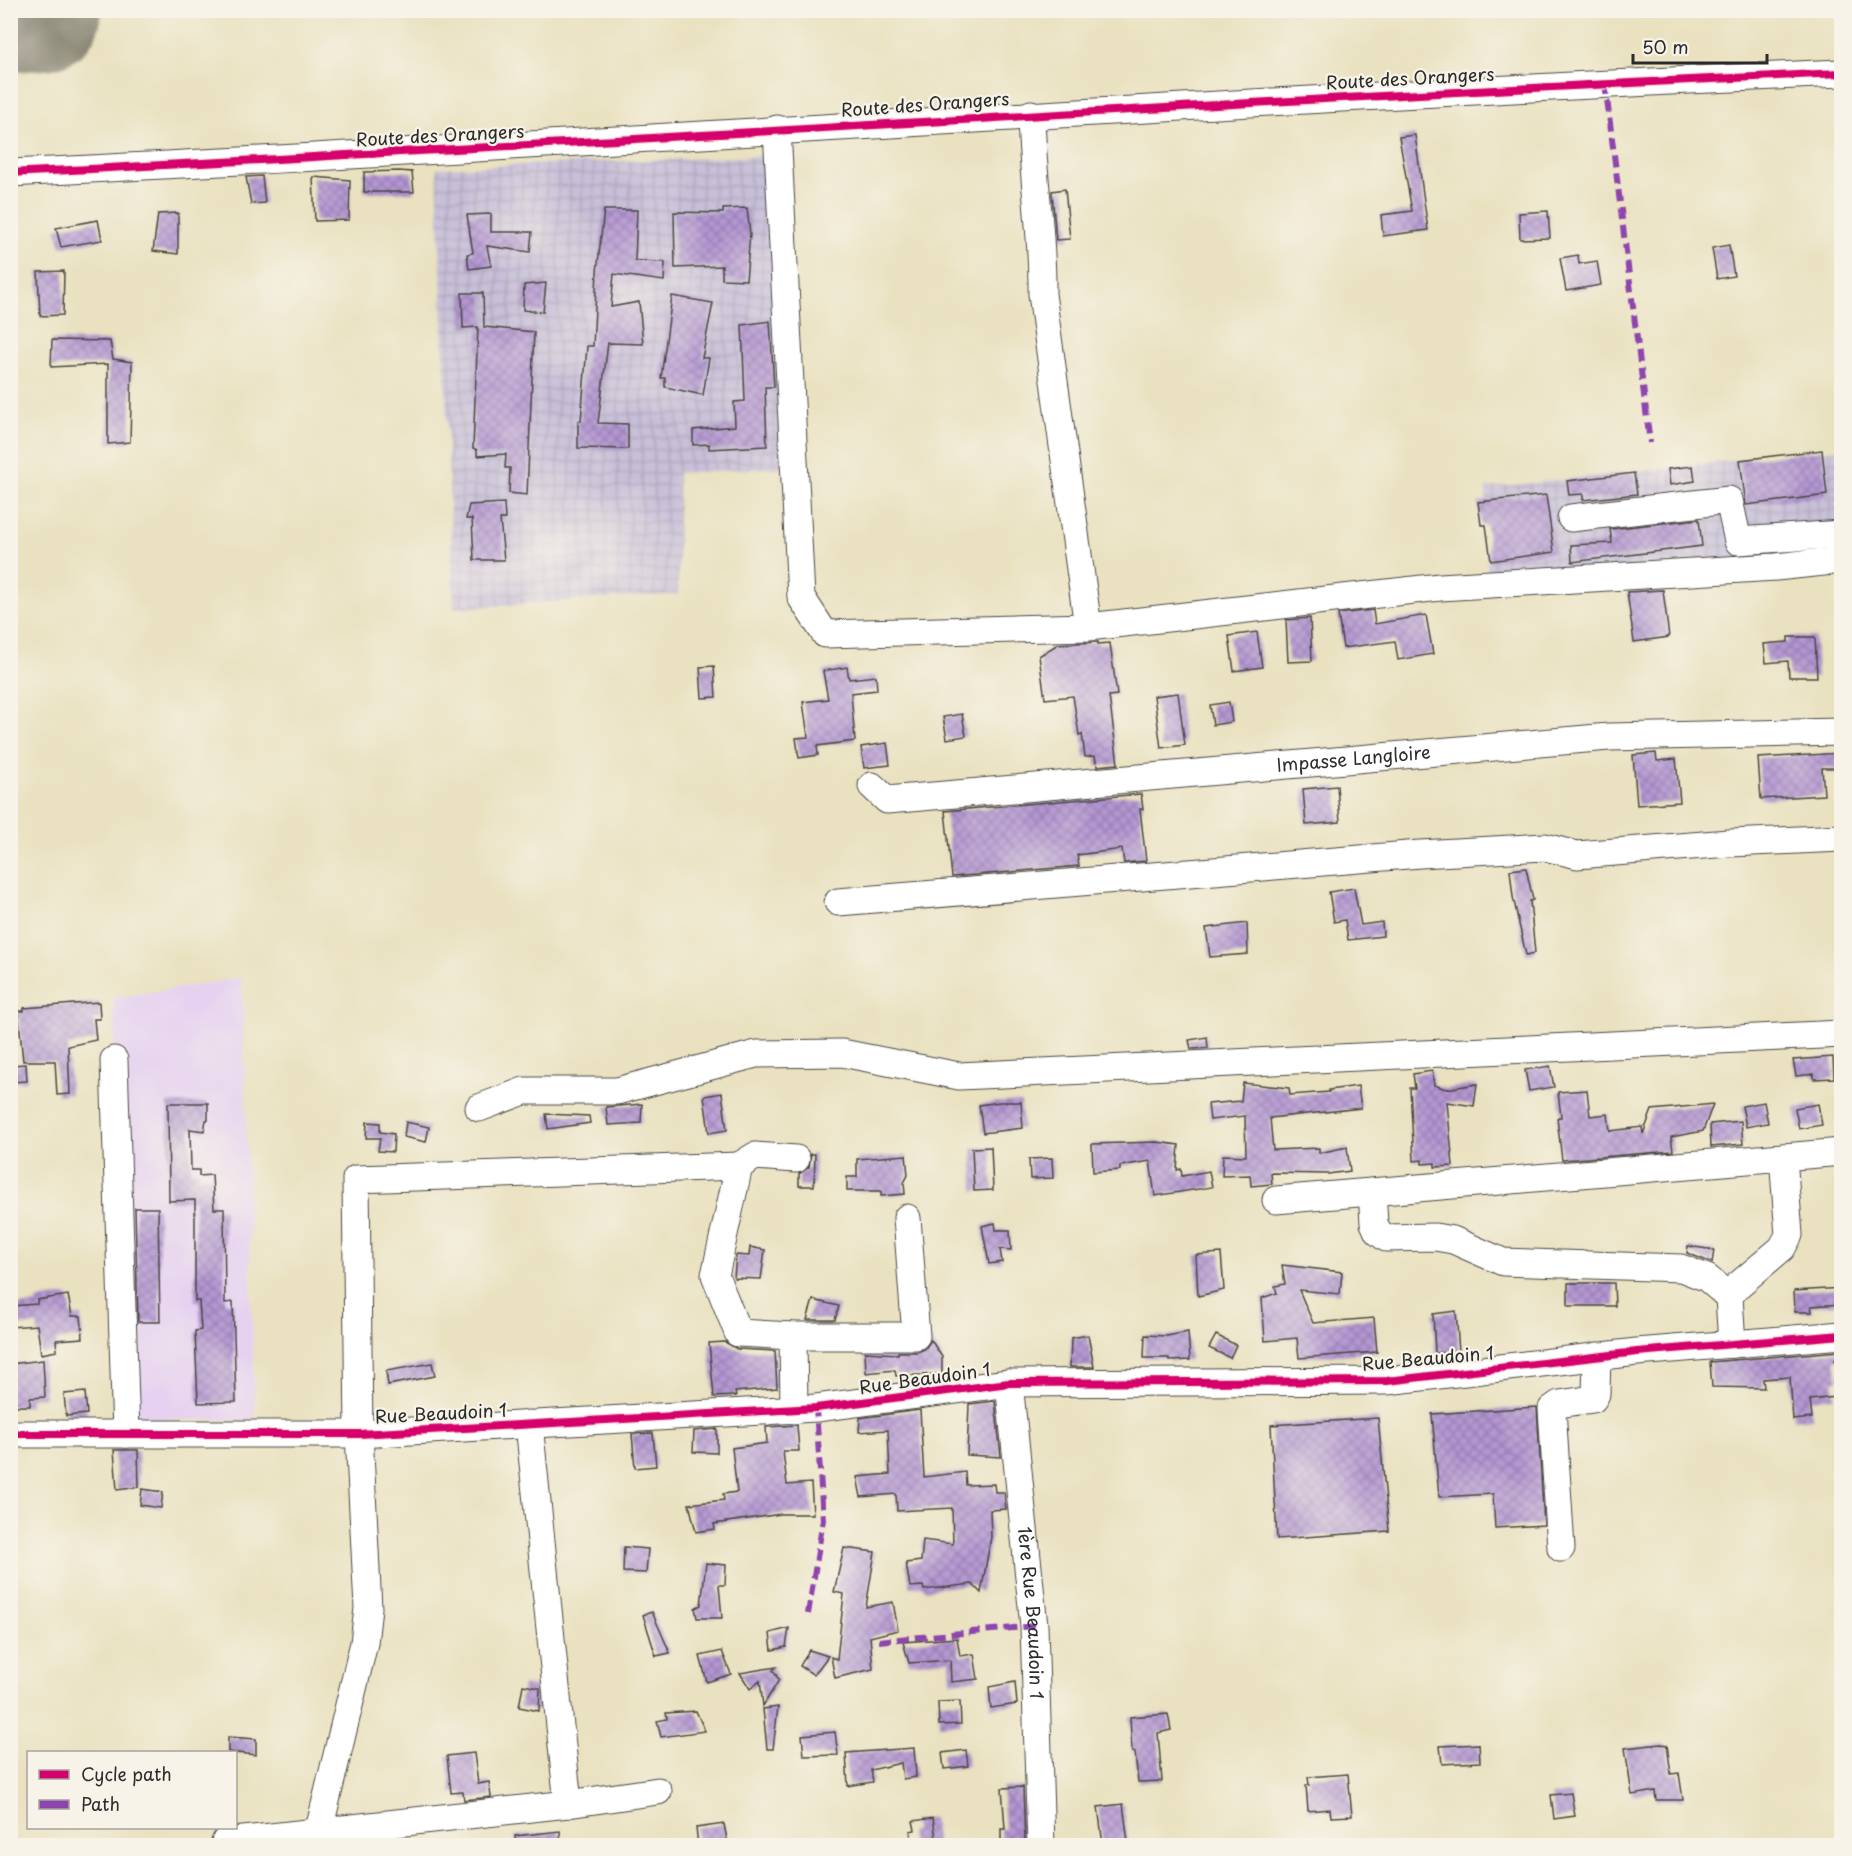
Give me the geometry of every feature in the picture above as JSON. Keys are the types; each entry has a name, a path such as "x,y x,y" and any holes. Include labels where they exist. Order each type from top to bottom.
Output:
{"street":[{"name":"Route des Orangers","path":"10,173 446,152 1031,114 1842,73"},
{"path":"1031,114 1032,163 1043,252 1042,294 1088,627"},
{"path":"777,129 801,597 825,634 1088,627 1440,587 1776,567 1842,560"},
{"path":"1571,518 1729,500 1738,541 1842,534"},
{"name":"Impasse Langloire","path":"872,786 887,800 1609,737 1842,732"},
{"path":"838,902 1431,854 1545,847 1577,855 1729,843 1842,838"},
{"path":"479,1108 524,1091 617,1090 756,1054 842,1053 959,1076 1842,1034"},
{"path":"114,1060 126,1434"},
{"path":"1276,1200 1842,1152"},
{"path":"319,1830 364,1643 368,1608 359,1434 356,1179 739,1166 755,1156 796,1159"},
{"path":"1732,1344 1729,1298 1736,1287 1787,1242 1789,1235 1783,1157"},
{"path":"739,1166 715,1275 738,1333 794,1336 916,1336 907,1218"},
{"path":"1372,1192 1374,1222 1378,1232 1386,1238 1435,1237 1453,1240 1503,1262 1681,1268 1707,1278 1729,1298"},
{"name":"Rue Beaudoin 1","path":"10,1434 359,1434 794,1410 1009,1383 1387,1381 1597,1356 1842,1335"},
{"path":"794,1336 794,1410"},
{"path":"1561,1548 1552,1409 1559,1404 1593,1399 1596,1394 1597,1356"},
{"name":"1ère Rue Beaudoin 1","path":"1009,1383 1034,1626 1041,1845"},
{"path":"529,1424 568,1804"},
{"path":"225,1842 568,1804 658,1791"}],"shaded area":[{"path":"768,156 786,467 678,473 678,594 454,608 437,168"},
{"path":"1841,449 1841,548 1488,583 1486,488"},
{"path":"242,978 255,1420 128,1419 113,998"}],"building":[{"path":"1415,135 1428,230 1383,236 1381,215 1412,211 1399,137"},
{"path":"364,172 412,172 414,192 364,192"},
{"path":"262,176 265,203 251,204 246,177"},
{"path":"313,177 350,180 349,220 315,221"},
{"path":"1065,189 1070,239 1056,240 1052,191"},
{"path":"747,208 750,234 746,280 722,279 722,266 675,268 674,212 723,213 723,209"},
{"path":"604,210 637,210 635,261 665,262 664,281 614,274 611,307 639,302 643,344 608,343 598,423 628,424 628,449 578,448 578,421 581,421 587,346 593,346 597,272"},
{"path":"1548,211 1550,238 1520,239 1519,213"},
{"path":"178,213 178,254 153,251 158,214"},
{"path":"491,214 491,232 532,232 530,252 487,246 491,266 469,269 467,254 473,253 467,215"},
{"path":"98,220 102,240 61,247 56,228"},
{"path":"1729,245 1734,276 1717,279 1712,248"},
{"path":"1578,255 1579,264 1597,261 1601,285 1566,291 1560,258"},
{"path":"64,271 63,315 40,316 38,272"},
{"path":"546,283 543,312 523,310 524,285"},
{"path":"462,293 483,293 484,327 534,332 527,495 509,493 510,468 505,468 506,454 477,456 477,450 473,448 478,327 463,328"},
{"path":"672,296 713,303 702,358 709,358 703,395 665,387 665,378 661,378"},
{"path":"770,321 774,387 765,387 767,446 709,449 709,444 693,445 693,430 735,426 734,402 745,401 742,325"},
{"path":"52,340 110,341 113,359 132,362 130,442 108,444 108,364 51,367"},
{"path":"1822,450 1827,495 1746,505 1740,460"},
{"path":"1693,466 1695,481 1670,485 1668,469"},
{"path":"1634,473 1637,494 1583,500 1583,494 1569,495 1567,481"},
{"path":"1546,495 1554,552 1491,561 1486,525 1481,525 1478,502"},
{"path":"504,503 505,519 500,519 504,560 474,560 472,519 466,519 469,505"},
{"path":"1699,519 1702,546 1572,562 1571,545 1612,543 1610,529"},
{"path":"1663,590 1669,637 1634,642 1627,592"},
{"path":"1373,610 1375,624 1426,615 1433,654 1398,660 1395,641 1343,648 1338,614"},
{"path":"1310,618 1312,661 1288,662 1286,620"},
{"path":"1257,632 1262,667 1234,671 1229,636"},
{"path":"1788,637 1815,637 1817,677 1789,677 1788,661 1766,663 1764,644 1788,642"},
{"path":"1098,642 1098,644 1110,643 1117,695 1109,696 1118,764 1097,766 1095,756 1085,757 1073,696 1045,699 1039,656 1058,644"},
{"path":"714,666 716,697 702,698 700,667"},
{"path":"847,667 849,679 876,676 877,690 851,693 855,741 817,746 818,755 799,758 796,738 808,737 803,702 828,699 823,671"},
{"path":"1178,693 1185,745 1161,748 1154,696"},
{"path":"1229,702 1232,722 1213,725 1210,705"},
{"path":"962,714 966,736 947,739 943,717"},
{"path":"887,743 890,765 864,768 861,747"},
{"path":"1656,753 1657,761 1676,759 1680,802 1637,805 1633,755"},
{"path":"1842,753 1842,768 1822,768 1824,795 1761,799 1758,758"},
{"path":"1337,786 1340,822 1306,825 1303,789"},
{"path":"1141,794 1143,809 1140,809 1146,861 1124,863 1122,849 1077,855 1079,866 952,877 945,811"},
{"path":"1526,868 1533,900 1530,901 1535,953 1526,955 1513,897 1510,870"},
{"path":"1354,888 1361,925 1382,922 1383,936 1348,940 1345,920 1334,922 1329,892"},
{"path":"1247,923 1248,954 1210,957 1206,928"},
{"path":"99,1002 100,1019 94,1019 96,1040 68,1046 70,1094 57,1095 55,1061 23,1061 18,1011 24,1011 24,1008"},
{"path":"1207,1037 1208,1048 1191,1049 1189,1040"},
{"path":"1833,1057 1834,1078 1814,1079 1814,1074 1796,1076 1793,1060"},
{"path":"26,1064 27,1081 10,1082 10,1065"},
{"path":"1550,1066 1554,1087 1529,1091 1525,1070"},
{"path":"1432,1071 1434,1085 1446,1089 1477,1084 1474,1106 1447,1102 1453,1166 1435,1167 1435,1163 1422,1164 1422,1160 1414,1161 1410,1088 1415,1088 1413,1074"},
{"path":"1243,1083 1289,1088 1290,1095 1329,1092 1329,1090 1358,1086 1361,1108 1270,1118 1273,1150 1319,1148 1319,1153 1347,1147 1350,1171 1328,1174 1271,1173 1272,1184 1251,1186 1250,1175 1222,1176 1223,1155 1246,1156 1245,1116 1210,1120 1208,1104 1241,1101"},
{"path":"1587,1090 1590,1116 1608,1114 1610,1131 1642,1127 1643,1134 1652,1110 1713,1104 1703,1131 1671,1137 1673,1151 1562,1160 1557,1118 1561,1117 1558,1092"},
{"path":"722,1093 727,1130 709,1133 704,1096"},
{"path":"1021,1102 1023,1128 983,1133 979,1105"},
{"path":"1764,1102 1768,1123 1746,1127 1742,1106"},
{"path":"168,1103 208,1103 208,1120 206,1120 204,1131 190,1129 191,1170 199,1170 199,1176 212,1175 214,1209 224,1209 225,1303 233,1302 236,1402 198,1403 195,1331 201,1330 199,1301 195,1301 195,1200 169,1201"},
{"path":"642,1104 641,1123 608,1125 606,1107"},
{"path":"1818,1104 1822,1125 1799,1129 1795,1108"},
{"path":"546,1114 589,1116 590,1123 548,1129"},
{"path":"1741,1121 1743,1144 1711,1147 1710,1124"},
{"path":"367,1122 380,1123 380,1132 394,1134 393,1152 378,1151 380,1138 366,1138"},
{"path":"406,1122 429,1127 426,1142 404,1137"},
{"path":"1157,1142 1179,1145 1177,1170 1181,1169 1182,1176 1209,1171 1212,1187 1155,1196 1150,1161 1120,1166 1120,1170 1093,1172 1092,1144"},
{"path":"991,1147 993,1190 974,1191 972,1148"},
{"path":"811,1154 815,1154 814,1186 799,1186 799,1174 809,1167"},
{"path":"906,1155 908,1175 904,1183 905,1194 881,1196 881,1191 847,1191 847,1177 857,1177 857,1159"},
{"path":"1052,1158 1053,1178 1030,1179 1029,1159"},
{"path":"135,1208 158,1208 160,1322 138,1322"},
{"path":"995,1223 996,1230 1010,1230 1011,1250 1000,1249 1002,1262 989,1264 982,1226"},
{"path":"1688,1246 1714,1250 1712,1263 1687,1253"},
{"path":"750,1247 765,1250 761,1279 734,1278 736,1255 749,1256"},
{"path":"1221,1253 1224,1290 1198,1296 1196,1255"},
{"path":"1282,1265 1342,1272 1340,1294 1299,1290 1313,1323 1374,1318 1377,1352 1299,1358 1297,1338 1265,1341 1262,1298 1277,1293 1275,1286 1285,1284"},
{"path":"1568,1283 1614,1283 1615,1306 1568,1306"},
{"path":"1842,1288 1842,1304 1811,1306 1812,1312 1795,1312 1794,1291"},
{"path":"68,1295 72,1316 81,1316 83,1338 56,1340 57,1351 41,1354 37,1325 10,1327 10,1306 37,1304 37,1300"},
{"path":"813,1300 839,1306 835,1320 807,1320"},
{"path":"1456,1311 1459,1352 1435,1353 1433,1314"},
{"path":"1188,1332 1190,1360 1169,1361 1169,1358 1144,1358 1145,1335 1167,1336"},
{"path":"1088,1335 1094,1367 1070,1367 1071,1338"},
{"path":"1216,1335 1236,1345 1230,1358 1209,1348"},
{"path":"931,1340 942,1357 942,1374 896,1376 895,1370 866,1373 865,1352 898,1354 898,1352 917,1352 925,1349"},
{"path":"725,1342 737,1349 775,1351 777,1388 735,1392 736,1396 714,1397 709,1343"},
{"path":"1840,1351 1841,1359 1835,1360 1838,1380 1833,1381 1835,1397 1810,1400 1812,1418 1793,1420 1790,1377 1763,1379 1764,1388 1712,1387 1710,1362"},
{"path":"43,1360 45,1397 30,1398 30,1406 10,1406 10,1364"},
{"path":"432,1363 435,1376 388,1385 386,1371"},
{"path":"85,1392 87,1414 66,1416 64,1394"},
{"path":"995,1401 1001,1457 967,1455 969,1404"},
{"path":"1537,1407 1544,1525 1495,1528 1493,1494 1439,1497 1432,1414"},
{"path":"920,1410 924,1477 965,1472 966,1485 994,1484 995,1492 1004,1492 1006,1509 990,1510 991,1537 981,1593 972,1584 924,1590 923,1586 910,1587 906,1563 921,1561 923,1540 953,1544 952,1508 897,1511 896,1494 861,1497 857,1477 890,1474 888,1430 859,1432 860,1418"},
{"path":"1378,1418 1389,1531 1277,1539 1271,1425"},
{"path":"797,1425 799,1451 783,1451 787,1485 811,1483 813,1514 781,1514 714,1524 715,1529 696,1532 689,1504 724,1500 723,1494 737,1492 732,1448 767,1443 766,1427"},
{"path":"717,1429 717,1453 693,1452 694,1431"},
{"path":"653,1433 656,1466 635,1468 632,1434"},
{"path":"114,1450 138,1450 139,1487 117,1490"},
{"path":"142,1489 163,1492 161,1508 140,1505"},
{"path":"624,1547 648,1549 646,1573 623,1572"},
{"path":"844,1548 875,1552 866,1607 893,1602 898,1630 870,1637 873,1669 835,1678 831,1657 837,1659 844,1594 834,1592"},
{"path":"706,1563 726,1565 725,1585 719,1585 722,1618 697,1618 695,1608 701,1605"},
{"path":"652,1612 670,1653 656,1656 643,1615"},
{"path":"789,1628 786,1647 772,1650 770,1633"},
{"path":"957,1638 960,1656 974,1654 978,1679 951,1682 950,1660 909,1663 903,1642"},
{"path":"809,1650 828,1656 814,1675 800,1666"},
{"path":"722,1651 731,1674 707,1682 700,1656"},
{"path":"776,1667 773,1670 779,1680 763,1706 760,1681 750,1689 740,1673"},
{"path":"1015,1682 1017,1704 991,1708 989,1687"},
{"path":"523,1685 540,1688 539,1711 519,1707"},
{"path":"960,1701 961,1724 939,1725 938,1702"},
{"path":"778,1707 773,1749 767,1749 763,1709"},
{"path":"696,1711 705,1731 661,1737 657,1721 667,1719 666,1713"},
{"path":"1168,1714 1171,1730 1158,1733 1162,1781 1138,1782 1135,1752 1132,1752 1130,1717"},
{"path":"835,1732 838,1755 804,1756 802,1735"},
{"path":"228,1737 256,1739 256,1755 228,1751"},
{"path":"1479,1744 1480,1762 1442,1764 1440,1746"},
{"path":"1667,1745 1671,1774 1679,1773 1683,1800 1656,1800 1655,1791 1632,1795 1625,1748"},
{"path":"914,1748 916,1777 903,1779 901,1763 871,1770 873,1782 848,1786 846,1753"},
{"path":"966,1750 968,1766 944,1769 942,1753"},
{"path":"474,1753 478,1784 489,1782 491,1797 464,1800 463,1792 451,1793 447,1756"},
{"path":"1348,1774 1352,1816 1331,1817 1330,1809 1308,1811 1306,1785 1309,1785 1308,1777"},
{"path":"1023,1787 1025,1845 1001,1845 1001,1829 1005,1829 1002,1788"},
{"path":"1571,1793 1575,1816 1554,1819 1551,1795"},
{"path":"1123,1804 1128,1842 1103,1845 1098,1807"},
{"path":"933,1818 937,1845 912,1845 910,1831 915,1830 913,1821"},
{"path":"724,1824 728,1845 698,1845 696,1828"},
{"path":"560,1831 561,1845 516,1845 515,1836"}],"runway":[{"path":"10,12 42,10"}],"marked path":[{"path":"1605,83 1650,443"},
{"path":"808,1614 823,1520 816,1408"},
{"path":"879,1641 1034,1626"}],"cycle path":[{"path":"10,173 1384,96 1842,73"},
{"path":"10,1434 359,1434 816,1408 1009,1383 1387,1381 1637,1352 1842,1335"}]}
